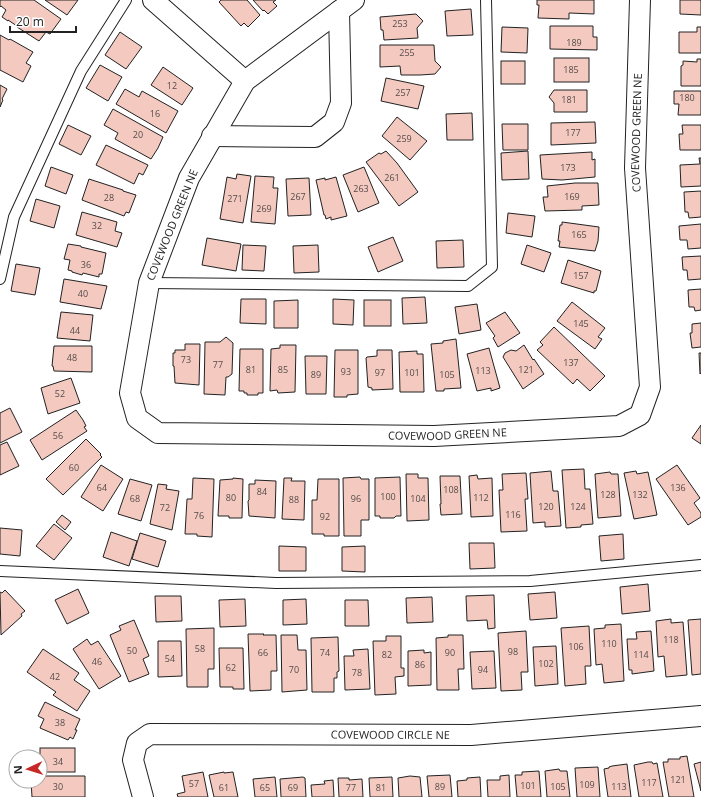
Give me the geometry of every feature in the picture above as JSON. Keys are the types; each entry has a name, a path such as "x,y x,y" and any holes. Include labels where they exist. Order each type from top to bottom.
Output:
{"street":[{"path":"153,0 245,81"},
{"name":"COVEWOOD GREEN NE","path":"347,5 245,81 189,178 149,283 130,393 137,418 158,433 434,436 619,426 640,415 650,387 636,168 640,0"},
{"name":"COVEWOOD GREEN NE","path":"212,136 315,137 334,122 340,103 347,5"},
{"name":"COVEWOOD CIRCLE NE","path":"143,797 134,760 137,743 150,734 470,735 701,716"}],"lane":[{"path":"0,279 14,216 80,71 126,0"},
{"path":"149,283 468,286 492,268 486,0"},
{"path":"0,571 292,583 530,581 701,565"}],"building":[{"path":"0,0 34,0 61,19 50,34 46,32 39,41 2,17 6,10 1,6 0,7"},
{"path":"45,0 78,0 67,15"},
{"path":"221,0 247,0 260,15 248,27 244,23 241,26 219,2"},
{"path":"253,0 276,0 273,2 277,6 268,14 264,10 263,11"},
{"path":"537,0 594,0 594,14 569,13 569,19 538,18 539,5 537,5"},
{"path":"680,0 701,0 701,15 680,14"},
{"path":"471,9 473,35 447,36 445,11"},
{"path":"416,14 423,21 417,28 418,38 384,40 383,30 381,30 380,17"},
{"path":"550,26 593,26 593,37 597,37 597,50 550,49"},
{"path":"502,27 528,28 527,53 501,52"},
{"path":"697,27 701,27 701,53 679,53 679,32 697,32"},
{"path":"120,32 142,47 126,69 105,55"},
{"path":"0,35 33,52 26,63 31,66 23,82 0,70"},
{"path":"380,45 434,45 435,61 441,67 435,74 401,75 400,66 380,67"},
{"path":"554,58 589,58 589,82 554,82"},
{"path":"697,59 701,59 701,86 681,86 681,66 683,65 683,61 697,62"},
{"path":"501,61 525,61 525,84 501,84"},
{"path":"100,65 122,77 108,101 86,88"},
{"path":"163,67 193,88 182,105 151,85"},
{"path":"386,78 424,86 418,109 381,101"},
{"path":"0,85 7,89 0,107"},
{"path":"125,89 139,97 142,91 178,111 166,133 116,104"},
{"path":"554,90 587,90 587,112 554,112 554,103 549,97"},
{"path":"674,91 701,91 701,115 678,115 679,104 674,104"},
{"path":"113,109 163,137 151,159 115,139 118,133 104,125"},
{"path":"472,113 473,140 447,140 446,114"},
{"path":"397,117 427,141 410,160 382,136"},
{"path":"595,122 596,143 551,145 551,123"},
{"path":"502,124 528,124 528,150 503,150"},
{"path":"68,125 91,136 81,155 59,144"},
{"path":"682,125 701,125 701,150 680,150 679,134 683,134"},
{"path":"106,145 148,165 143,175 139,173 134,184 96,165"},
{"path":"386,151 397,163 418,192 399,206 366,162 379,153 381,154"},
{"path":"528,151 529,179 502,180 501,153"},
{"path":"592,152 592,160 595,159 595,177 562,180 542,179 540,155"},
{"path":"699,158 701,158 701,186 681,187 680,165 700,164"},
{"path":"51,167 73,175 66,194 45,186"},
{"path":"364,167 379,203 358,212 343,175"},
{"path":"237,174 251,176 243,223 220,219 227,177 236,179"},
{"path":"255,176 274,177 273,188 278,188 275,224 251,222"},
{"path":"336,177 347,216 331,220 331,217 326,219 324,215 316,180 325,178 325,180"},
{"path":"309,178 311,215 288,216 286,179"},
{"path":"89,179 136,195 129,213 126,212 124,216 82,200"},
{"path":"575,183 598,183 599,205 582,206 582,210 545,211 543,197 548,197 547,186"},
{"path":"701,191 701,217 689,218 688,212 685,212 684,192"},
{"path":"36,199 60,206 54,228 30,221"},
{"path":"82,212 117,222 115,231 122,233 117,247 76,235"},
{"path":"508,213 535,216 532,237 506,233"},
{"path":"562,222 599,227 598,241 595,251 559,247 560,241 558,241 560,225 562,225"},
{"path":"701,224 701,248 688,249 687,240 680,240 679,226"},
{"path":"393,237 403,261 378,272 368,247"},
{"path":"207,238 241,244 236,271 202,265"},
{"path":"463,240 464,267 437,268 436,241"},
{"path":"68,244 106,253 102,274 99,274 99,277 83,273 82,275 68,270 70,260 64,259"},
{"path":"243,245 266,246 264,271 242,270"},
{"path":"318,245 319,272 294,273 293,246"},
{"path":"527,245 551,253 544,272 521,264"},
{"path":"701,256 701,279 688,280 687,270 683,270 682,257"},
{"path":"568,260 601,271 596,291 594,291 594,293 561,283"},
{"path":"16,264 40,268 35,295 11,291"},
{"path":"64,279 107,286 101,309 60,302"},
{"path":"701,289 701,310 695,311 694,307 689,307 688,290"},
{"path":"425,297 427,323 403,324 402,298"},
{"path":"241,299 266,299 266,324 240,323"},
{"path":"333,299 354,300 353,325 333,324"},
{"path":"298,300 298,328 274,328 274,301"},
{"path":"364,300 391,300 391,326 364,326"},
{"path":"572,302 605,328 598,337 602,339 595,349 557,321"},
{"path":"477,304 481,330 459,334 455,307"},
{"path":"61,312 93,315 90,341 57,338"},
{"path":"505,312 520,333 498,347 493,338 495,336 486,323"},
{"path":"701,323 701,347 692,348 690,333 692,333 692,324"},
{"path":"554,327 605,376 590,391 577,379 573,384 537,350 543,345 540,342"},
{"path":"226,337 233,343 232,374 226,377 225,395 204,394 205,342 220,342"},
{"path":"456,339 461,388 436,391 431,344 443,343 443,341"},
{"path":"185,344 200,344 199,385 175,383 173,353 175,353 175,350 185,350"},
{"path":"280,345 296,345 295,392 278,393 277,390 270,391 271,349 280,348"},
{"path":"524,345 544,374 523,389 503,357 505,353 511,350 516,351"},
{"path":"54,346 92,346 92,372 54,371 52,366"},
{"path":"489,348 500,388 491,391 491,388 477,391 467,354"},
{"path":"240,349 263,349 263,393 258,393 258,395 247,395 244,391 239,391"},
{"path":"335,350 358,350 358,394 347,395 347,397 334,397"},
{"path":"377,350 392,350 393,389 372,390 372,388 368,387 366,358 377,356"},
{"path":"417,351 417,354 423,354 424,392 400,392 399,352"},
{"path":"699,353 701,353 700,374"},
{"path":"305,356 327,356 326,394 306,394"},
{"path":"71,378 80,403 48,414 41,388"},
{"path":"10,408 22,432 0,443 0,413"},
{"path":"76,410 83,420 86,426 84,427 87,431 42,460 30,440"},
{"path":"701,425 701,444 692,438"},
{"path":"86,439 101,454 100,455 102,457 63,495 46,479"},
{"path":"7,442 19,466 0,475 0,445"},
{"path":"101,465 123,479 103,511 81,497"},
{"path":"677,465 700,498 694,503 701,513 701,517 688,525 656,479"},
{"path":"584,469 585,489 590,489 593,524 581,525 581,527 566,528 562,470"},
{"path":"551,471 553,491 558,491 561,526 545,527 545,522 533,523 530,473"},
{"path":"636,471 637,474 648,472 657,515 634,519 624,473"},
{"path":"610,472 611,474 618,474 621,516 598,518 595,474"},
{"path":"526,473 528,499 525,499 527,531 501,532 499,490 503,490 502,474"},
{"path":"406,474 418,474 418,478 428,478 429,520 407,521"},
{"path":"477,475 478,479 492,478 493,516 471,517 469,476"},
{"path":"440,476 460,476 462,514 441,515"},
{"path":"360,477 361,479 369,479 369,520 361,520 361,536 344,536 343,478"},
{"path":"400,477 401,516 396,516 394,518 380,518 380,516 375,516 375,478"},
{"path":"193,478 214,479 212,537 197,536 197,534 185,534 187,499 192,499"},
{"path":"233,478 243,479 242,518 218,516 220,480"},
{"path":"284,478 292,478 291,481 305,481 304,520 282,519"},
{"path":"130,479 152,485 141,521 118,514"},
{"path":"318,479 339,479 339,536 312,534 312,500 317,500"},
{"path":"255,480 276,481 275,518 249,516 249,484 255,484"},
{"path":"158,484 167,485 166,489 179,491 172,530 150,524"},
{"path":"62,515 71,522 65,530 56,522"},
{"path":"54,524 72,538 54,560 36,546"},
{"path":"0,528 22,530 20,556 0,554"},
{"path":"111,532 137,541 129,566 103,557"},
{"path":"140,533 166,541 158,567 132,559"},
{"path":"623,534 624,559 601,561 599,536"},
{"path":"469,543 494,543 495,568 470,569"},
{"path":"279,546 306,547 306,571 279,571"},
{"path":"365,546 365,572 342,571 342,547"},
{"path":"648,584 650,611 622,614 620,587"},
{"path":"78,589 89,613 67,624 55,600"},
{"path":"5,590 25,611 21,614 22,616 1,635 0,592 2,593"},
{"path":"555,592 557,618 530,620 528,594"},
{"path":"494,595 495,628 488,629 487,620 467,621 466,596"},
{"path":"155,596 181,596 182,621 156,622"},
{"path":"432,597 433,622 407,623 406,598"},
{"path":"245,599 246,626 220,627 219,600"},
{"path":"306,599 307,624 283,625 283,600"},
{"path":"345,600 368,600 369,626 345,626"},
{"path":"671,619 671,623 683,622 687,675 666,677 664,656 658,657 656,621"},
{"path":"701,619 701,674 692,675 688,620"},
{"path":"134,620 149,656 143,659 149,674 129,682 110,635 121,630 119,626"},
{"path":"621,624 624,681 604,683 602,664 596,665 594,629 605,628 605,625"},
{"path":"589,626 591,666 585,666 586,684 565,686 561,628"},
{"path":"214,628 214,669 208,669 208,687 187,687 186,629"},
{"path":"526,631 528,672 521,672 522,690 501,691 498,633"},
{"path":"651,631 654,671 632,674 632,670 629,670 627,639 637,639 636,632"},
{"path":"248,634 276,635 277,671 271,671 271,690 250,691"},
{"path":"281,635 297,635 298,650 306,650 307,690 282,692"},
{"path":"448,635 463,635 464,669 458,669 459,690 437,690 436,638 448,637"},
{"path":"386,636 401,636 401,668 404,668 404,676 395,677 396,694 375,695 373,641 386,641"},
{"path":"338,637 339,671 337,672 337,678 334,678 334,692 312,692 311,638"},
{"path":"87,639 91,645 98,641 121,676 99,689 73,649"},
{"path":"158,641 181,641 182,676 158,677"},
{"path":"556,646 558,684 535,686 533,647"},
{"path":"219,648 243,648 244,689 220,687"},
{"path":"43,649 79,673 74,680 90,691 77,711 53,695 56,692 27,672"},
{"path":"368,649 370,689 345,690 344,656 354,656 353,650"},
{"path":"424,650 424,653 431,652 431,685 408,686 408,651"},
{"path":"494,651 496,688 472,689 470,652"},
{"path":"45,702 80,719 73,739 70,737 68,740 40,728 44,719 38,716"},
{"path":"75,748 75,772 48,772 48,749 40,749"},
{"path":"687,756 694,797 669,797 663,762 668,762 668,759 680,759 680,757"},
{"path":"652,762 653,764 657,763 663,797 639,797 634,765"},
{"path":"701,762 701,791 694,764"},
{"path":"627,764 631,797 608,797 604,769 612,766"},
{"path":"598,767 600,797 577,797 575,768"},
{"path":"559,769 560,771 567,771 570,797 547,797 545,771"},
{"path":"539,771 541,797 517,797 515,775 522,775 522,772"},
{"path":"203,772 208,797 178,797 177,794 185,792 182,776"},
{"path":"233,772 238,797 214,797 209,775"},
{"path":"450,775 452,797 429,797 427,776"},
{"path":"509,775 510,797 488,797 487,780 500,780 500,776"},
{"path":"48,776 85,776 85,797 32,797 32,789 48,789"},
{"path":"410,776 420,777 422,797 399,797 398,778"},
{"path":"275,777 277,797 255,797 253,779"},
{"path":"392,777 393,797 370,797 369,778"},
{"path":"480,777 481,797 458,797 457,781 467,780 467,778"},
{"path":"305,778 306,797 281,797 280,779"},
{"path":"338,778 349,778 349,780 362,779 363,797 339,797"},
{"path":"333,780 334,797 312,797 311,785 325,784 324,781"}]}
